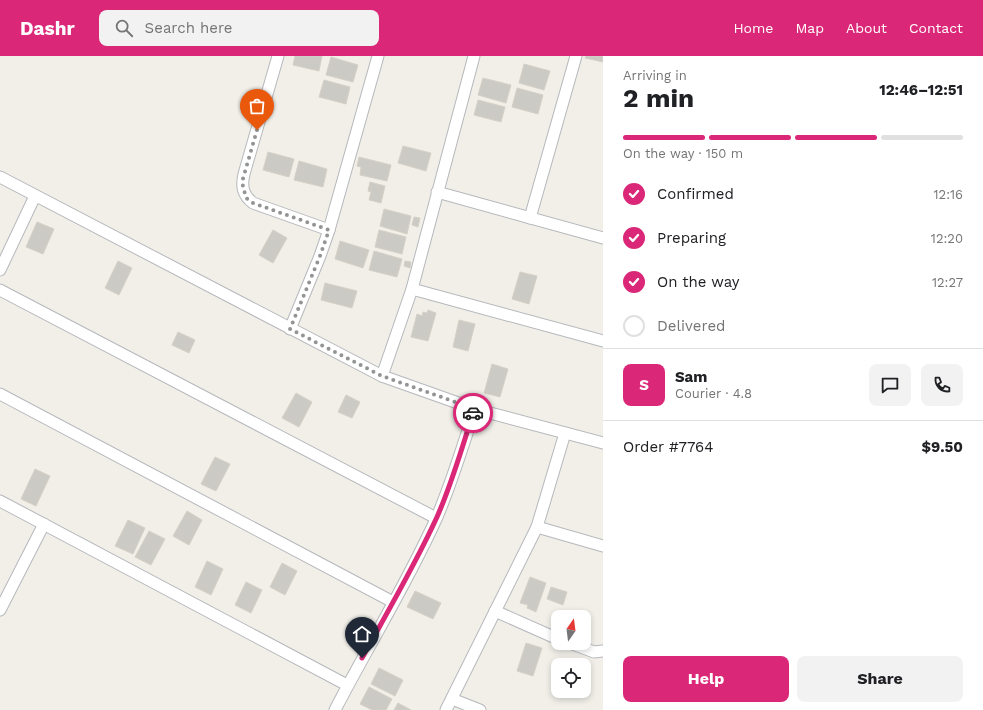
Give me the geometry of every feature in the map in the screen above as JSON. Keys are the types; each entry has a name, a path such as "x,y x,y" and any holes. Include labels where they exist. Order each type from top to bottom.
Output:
{"street":[{"path":"278,56 244,174 242,182 243,191 246,198 253,203 329,230"},
{"path":"290,329 329,230 378,56"},
{"path":"382,376 412,290 474,56"},
{"path":"530,218 576,56"},
{"path":"0,177 382,376 475,409 603,443"},
{"path":"437,192 603,238"},
{"path":"0,270 35,196"},
{"path":"0,290 436,518"},
{"path":"412,290 603,342"},
{"path":"0,394 393,602"},
{"path":"334,710 416,560 436,518 457,464 475,409"},
{"path":"446,710 537,527 565,433"},
{"path":"0,501 347,685"},
{"path":"0,610 44,524"},
{"path":"537,527 603,546"},
{"path":"496,611 551,636"},
{"path":"589,650 594,652 603,651"},
{"path":"452,699 480,710"}],"building":[{"path":"295,56 322,56 319,71 293,65"},
{"path":"586,56 603,56 603,62 585,58"},
{"path":"331,57 358,65 353,82 326,75"},
{"path":"524,64 550,71 544,90 519,83"},
{"path":"483,78 511,85 506,103 478,95"},
{"path":"324,80 350,87 346,104 319,97"},
{"path":"517,88 543,95 538,114 512,107"},
{"path":"478,100 505,107 501,122 474,115"},
{"path":"403,146 431,153 426,171 398,163"},
{"path":"268,152 294,159 289,177 263,170"},
{"path":"359,157 391,165 387,181 360,175 361,167 357,166"},
{"path":"299,161 327,169 323,187 294,180"},
{"path":"370,182 385,186 381,203 369,200 371,192 368,191"},
{"path":"384,209 411,216 407,234 380,226"},
{"path":"414,217 420,218 418,227 412,225"},
{"path":"37,222 54,229 43,254 26,247"},
{"path":"273,230 287,238 273,263 259,255"},
{"path":"379,230 406,237 402,254 375,247"},
{"path":"340,241 369,250 363,268 335,259"},
{"path":"374,251 402,259 397,277 369,270"},
{"path":"118,261 132,268 119,295 105,288"},
{"path":"405,261 411,262 410,268 404,266"},
{"path":"520,272 537,276 529,304 512,299"},
{"path":"325,283 357,291 352,308 321,300"},
{"path":"428,310 436,313 428,341 411,337 417,314 422,316 423,312 427,313"},
{"path":"459,320 475,324 468,351 453,347"},
{"path":"178,332 195,340 189,353 172,345"},
{"path":"492,364 508,369 500,397 484,393"},
{"path":"296,393 312,402 299,427 282,418"},
{"path":"346,395 360,402 352,418 338,412"},
{"path":"215,457 230,464 216,491 201,484"},
{"path":"35,469 50,476 36,506 21,499"},
{"path":"187,511 202,520 189,545 173,536"},
{"path":"128,520 145,528 133,554 115,546"},
{"path":"149,531 165,539 151,565 135,557"},
{"path":"207,561 223,569 211,595 195,587"},
{"path":"282,563 297,571 285,595 270,587"},
{"path":"530,577 546,583 536,612 527,608 528,605 520,603"},
{"path":"246,582 262,590 251,613 235,605"},
{"path":"551,587 567,592 563,605 547,599"},
{"path":"415,591 441,603 433,619 407,607"},
{"path":"526,643 542,648 533,676 517,671"},
{"path":"379,668 403,680 395,696 371,684"},
{"path":"369,687 392,699 386,710 372,710 360,704"},
{"path":"398,703 411,710 394,710"}],"way so far":[{"path":"257,130 242,182 243,191 246,198 253,203 329,230 290,329 382,376 475,409 473,413"}],"route":[{"path":"362,658 416,560 436,518 447,493 473,413"}]}
